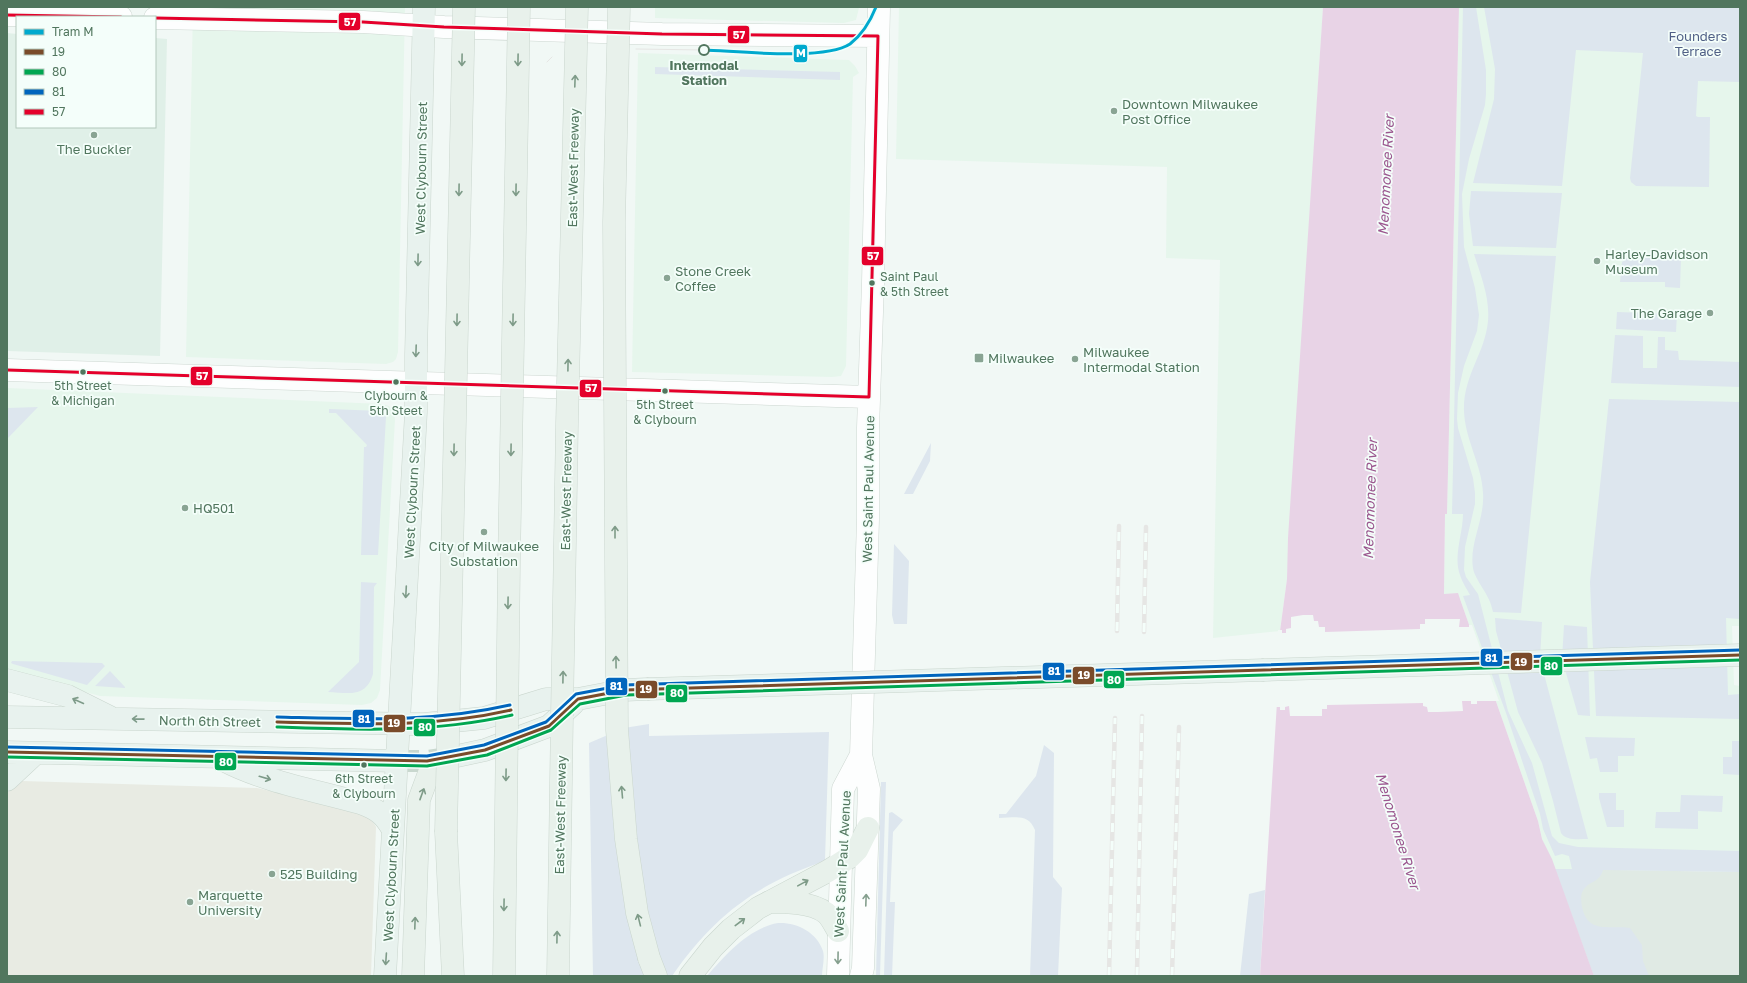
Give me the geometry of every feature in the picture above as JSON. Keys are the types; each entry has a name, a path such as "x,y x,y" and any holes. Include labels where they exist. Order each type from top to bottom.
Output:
{"highway":[{"path":"439,976 446,832 464,7"},
{"path":"504,976 519,7"},
{"name":"East-West Freeway","path":"558,976 566,424 577,7"},
{"path":"605,7 614,222"},
{"path":"620,7 614,222 617,730 626,839 637,913 653,970"},
{"path":"413,976 419,800 429,774 448,758"},
{"path":"690,976 713,947 731,929 758,908 841,863 857,850 868,828"},
{"path":"446,832 453,976"},
{"path":"769,902 789,902 820,909 827,914 838,931"}],"main road":[{"name":"West Clybourn Street","path":"386,976 416,412 415,383 424,16"},
{"name":"North 6th Street","path":"7,717 399,725 484,718 546,699 578,699 625,690 1737,655"},
{"path":"7,680 68,696 113,719"},
{"path":"448,758 485,750 549,726 578,699"},
{"path":"7,752 397,761"},
{"path":"7,780 36,753"},
{"path":"217,757 242,770 263,777 375,808 386,819 393,830"}],"street":[{"name":"West Saint Paul Avenue","path":"861,976 863,968 869,789 861,755 868,519 869,397 879,7"},
{"path":"7,15 64,16"},
{"path":"163,15 349,22 424,16 662,34 878,36"},
{"path":"7,370 869,397"},
{"name":"West Saint Paul Avenue","path":"838,976 838,931 843,789 861,755"}],"shaded area":[{"path":"193,7 405,7 398,352 396,359 393,362 386,364 186,357"},
{"path":"655,7 859,8 856,20 844,23 655,18"},
{"name":"Downtown Milwaukee Post Office","path":"899,7 1323,7 1287,579 1280,631 1213,638 1220,260 1166,258 1167,167 896,159"},
{"name":"Harley-Davidson Museum","path":"1459,7 1740,7 1740,626 1732,626 1734,685 1740,686 1740,872 1555,869 1542,839 1538,821 1460,599 1444,594"},
{"path":"7,33 16,34 16,128 156,128 156,38 167,39 160,356 7,351"},
{"path":"638,53 849,60 855,66 859,73 853,77 846,366 841,376 632,372"},
{"name":"HQ501","path":"7,388 382,404 389,406 394,413 395,419 380,690 377,698 371,703 362,705 100,696 7,671"},
{"name":"Marquette University","path":"22,781 257,788 361,812 372,820 376,827 371,976 7,976 7,793 14,785"},
{"path":"1555,869 1740,872 1740,976 1594,976"}],"green space":[{"path":"1463,7 1476,7 1486,70 1485,105 1469,159 1462,194 1464,247 1475,288 1479,315 1477,331 1464,366 1458,393 1458,428 1473,478 1475,493 1475,504 1465,547 1464,570 1466,577 1478,594 1508,711 1532,763 1552,836 1559,843 1578,847 1740,851 1740,872 1603,870 1597,879 1584,889 1581,895 1581,900 1585,916 1594,925 1630,928 1642,945 1643,961 1649,976 1594,976 1555,869 1572,869 1569,856 1562,854 1555,856 1543,829 1540,814 1506,713 1463,596 1470,595 1462,580 1458,568 1458,553 1463,514 1452,514"},
{"name":"Founders Terrace","path":"1484,7 1740,7 1740,82 1698,81 1696,116 1710,117 1709,187 1636,186 1631,182 1630,178 1643,53 1576,50 1562,186 1473,183 1494,99 1495,69"},
{"path":"655,67 840,72 840,80 655,74"},
{"path":"1471,191 1562,193 1556,248 1473,246 1469,214"},
{"path":"1474,254 1556,256 1521,613 1493,612 1489,599 1474,573 1473,568 1473,549 1482,512 1483,493 1480,472 1467,432 1464,411 1467,386 1483,344 1488,321 1488,304"},
{"path":"1628,257 1681,258 1680,288 1665,287 1665,282 1620,282 1622,262"},
{"path":"1617,312 1677,314 1676,332 1616,329"},
{"path":"1615,335 1643,336 1643,368 1657,368 1658,337 1665,337 1665,350 1678,351 1679,360 1740,362 1740,387 1611,383"},
{"path":"1609,399 1740,402 1740,619 1726,618 1728,695 1740,694 1740,719 1596,716 1590,582"},
{"path":"38,407 7,439 7,408"},
{"path":"329,409 381,411 386,417 378,555 361,555 364,447 367,445 336,413 329,413"},
{"path":"931,443 930,461 913,494 904,494"},
{"path":"894,544 909,561 907,624 894,624 892,615"},
{"path":"361,582 377,583 374,587 373,674 370,682 361,691 350,693 328,692 359,662"},
{"path":"1495,618 1542,622 1540,659 1588,839 1569,838 1563,836 1561,833 1542,763 1518,712 1496,631"},
{"path":"1564,625 1587,627 1590,716 1578,715 1562,659"},
{"path":"12,661 102,663 105,666 87,685 13,664 11,663"},
{"path":"110,671 125,687 125,688 95,686"},
{"path":"649,724 649,736 829,732 825,861 778,880 738,905 704,936 672,976 593,976 589,743 624,728"},
{"path":"1585,737 1635,738 1634,756 1618,756 1618,772 1600,772 1597,758 1590,759"},
{"path":"1732,741 1740,741 1740,775 1723,774 1723,757 1732,757"},
{"path":"1044,745 1054,753 1053,877 1062,888 1058,976 1030,976 1035,830 1029,821 1025,819 1016,817 999,818 999,814 1006,814 1036,776"},
{"path":"881,782 886,782 880,976 876,976"},
{"path":"1599,793 1616,793 1616,810 1624,810 1624,827 1607,827"},
{"path":"1681,795 1723,796 1722,812 1698,811 1698,829 1655,828 1656,812 1680,812"},
{"path":"892,812 903,820 893,832 890,902 895,902 892,976 884,976 889,813"},
{"path":"1265,890 1260,976 1240,976 1249,894"},
{"path":"778,923 799,926 816,938 824,954 822,976 707,976 730,951 748,936 757,930"}],"water":[{"name":"Menomonee River","path":"1323,7 1459,7 1444,594 1458,593 1538,821 1542,839 1552,859 1594,976 1260,976 1279,670 1280,631 1287,579 1288,538"}],"pier":[{"path":"1313,615 1314,621 1318,621 1319,627 1325,627 1325,632 1420,629 1420,624 1425,624 1425,619 1460,619 1459,627 1469,627 1469,625 1472,625 1499,701 1477,701 1477,704 1471,704 1471,701 1462,701 1463,711 1438,712 1428,712 1427,707 1423,706 1423,703 1327,705 1327,709 1322,709 1322,716 1290,716 1289,706 1285,707 1285,710 1280,710 1280,707 1274,707 1278,630 1282,630 1282,633 1286,633 1286,629 1291,628 1291,617"}],"tunnel":[{"path":"397,761 427,761 448,758"}],"tram line":[{"name":"M","path":"704,50 801,54 838,49 850,44 859,36 869,23 876,7"},
{"path":"636,49 704,50"},
{"path":"547,62 552,57"}],"railway":[{"path":"1117,631 1119,526"},
{"path":"1144,632 1146,527"},
{"path":"1137,976 1142,716"},
{"path":"1109,976 1115,718"},
{"path":"1172,976 1179,727"}],"transit line":[{"name":"57","path":"7,15 64,16"},
{"name":"57","path":"7,370 869,397 878,36 662,34 444,27 363,22 156,18"},
{"name":"81","path":"7,747 427,756 484,745 546,722 576,694 624,685 1740,650"},
{"name":"19","path":"7,752 427,761 485,750 549,726 578,699 625,690 1740,655"},
{"name":"80","path":"7,757 427,766 487,755 551,730 580,704 626,695 1740,660"},
{"name":"81","path":"277,717 365,719 423,717 452,715 510,705"},
{"name":"19","path":"277,722 395,724 453,720 511,710"},
{"name":"80","path":"277,727 395,729 453,725 512,715"}],"place":[{"name":"Intermodal Station","path":"704,50"},
{"name":"Downtown Milwaukee Post Office","path":"1114,111"},
{"name":"The Buckler","path":"94,135"},
{"name":"Harley-Davidson Museum","path":"1597,261"},
{"name":"Stone Creek Coffee","path":"667,278"},
{"name":"Saint Paul & 5th Street","path":"872,283"},
{"name":"The Garage","path":"1710,313"},
{"name":"Milwaukee","path":"979,358"},
{"name":"Milwaukee Intermodal Station","path":"1075,359"},
{"name":"5th Street & Michigan","path":"83,372"},
{"name":"Clybourn & 5th Steet","path":"396,382"},
{"name":"5th Street & Clybourn","path":"665,391"},
{"name":"HQ501","path":"185,508"},
{"name":"City of Milwaukee Substation","path":"484,532"},
{"name":"6th Street & Clybourn","path":"364,765"},
{"name":"525 Building","path":"272,874"},
{"name":"Marquette University","path":"190,902"}]}
